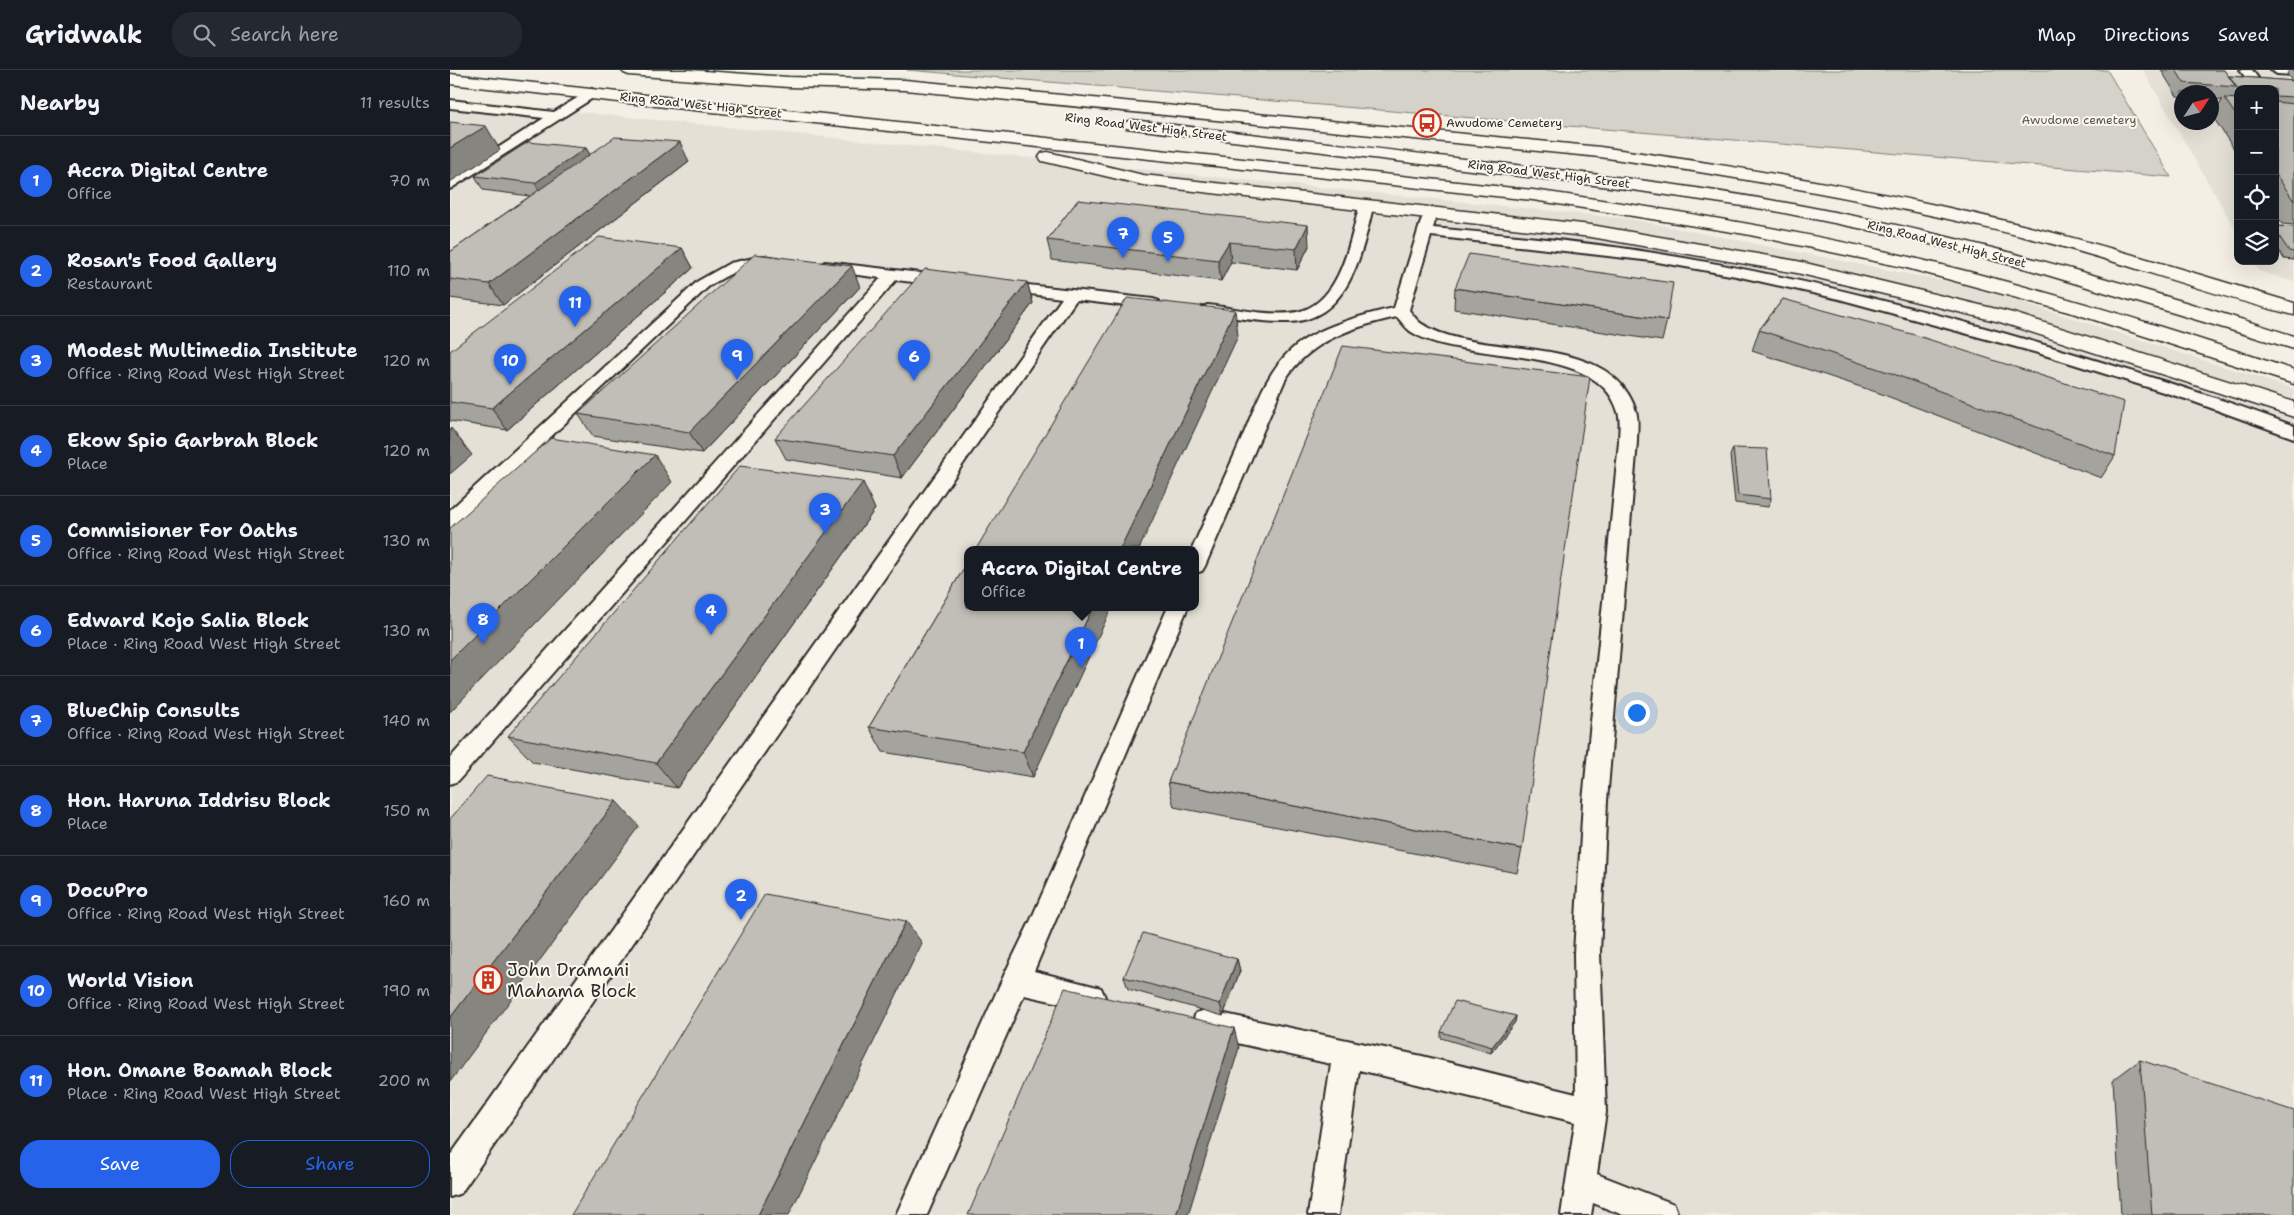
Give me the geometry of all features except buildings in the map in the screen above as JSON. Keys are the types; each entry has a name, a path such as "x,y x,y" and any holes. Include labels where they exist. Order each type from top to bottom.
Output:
{"main road":[{"name":"Ring Road West High Street","path":"629,70 788,82 905,85 1025,95 1600,152 1677,162 1848,192 1950,214 2045,237 2294,309"},
{"name":"Ring Road West High Street","path":"450,79 592,92 952,133 1533,195 1759,232 1906,262 2130,323 2294,376"},
{"name":"Ring Road West High Street","path":"788,82 848,93 1031,113"},
{"name":"Ring Road West High Street","path":"1119,124 1598,180 1773,205 1871,225 1985,252 2089,280 2294,343"},
{"name":"Ring Road West High Street","path":"952,133 1143,180 1610,234 1797,267 2006,317 2176,370 2294,410"}],"lane":[{"path":"2246,70 2257,85"},
{"path":"2277,70 2294,71"},
{"path":"450,185 592,92"},
{"path":"450,104 556,116"},
{"path":"1196,309 1283,316 1300,316 1318,310 1330,301 1339,289 1357,240 1366,207"},
{"path":"1401,311 1431,212"},
{"path":"1425,231 1576,247 1684,262 1856,298 2019,342 2141,380 2294,432"},
{"path":"450,521 703,284 724,269 746,263 767,260 786,262"},
{"path":"806,264 963,283"},
{"path":"450,774 893,274"},
{"path":"982,285 1168,306"},
{"path":"450,1182 1072,296"},
{"path":"1199,557 1285,364 1301,349 1316,341 1387,314 1401,311"},
{"path":"1401,311 1415,327 1430,335 1451,342 1564,359 1585,367 1615,388 1627,411 1628,442 1594,810 1587,953 1591,1112 1576,1215"},
{"path":"911,1215 1016,980 1176,611"},
{"path":"1016,980 1116,1002"},
{"path":"1177,1017 1422,1070 1591,1112"},
{"path":"1323,1215 1347,1054"},
{"path":"1580,1183 1663,1215"}],"shaded area":[{"path":"2143,70 2294,70 2294,282 2259,271 2255,265 2279,265 2279,85 2234,85 2234,227 2178,130 2219,130 2219,85 2174,85 2174,124"},
{"path":"450,99 1630,219 1974,287 2294,389 2294,1215 450,1215"}],"green space":[{"name":"Awudome cemetery","path":"907,70 2107,70 2171,177"}],"place":[{"name":"Awudome Cemetery","path":"1427,123"},
{"name":"BlueChip Consults","path":"1123,258"},
{"name":"Commisioner For Oaths","path":"1168,262"},
{"name":"Hon. Omane Boamah Block","path":"575,327"},
{"name":"DocuPro","path":"737,380"},
{"name":"Edward Kojo Salia Block","path":"914,381"},
{"name":"World Vision","path":"510,385"},
{"name":"Modest Multimedia Institute","path":"825,534"},
{"name":"Ekow Spio Garbrah Block","path":"711,635"},
{"name":"Hon. Haruna Iddrisu Block","path":"483,644"},
{"name":"Accra Digital Centre","path":"1081,668"},
{"name":"Rosan's Food Gallery","path":"741,920"},
{"name":"John Dramani Mahama Block","path":"488,980"}]}
